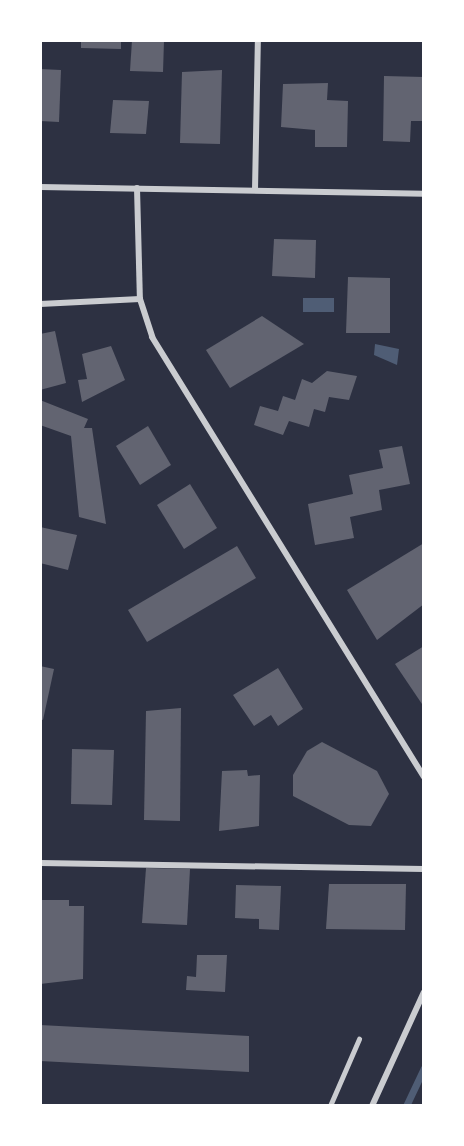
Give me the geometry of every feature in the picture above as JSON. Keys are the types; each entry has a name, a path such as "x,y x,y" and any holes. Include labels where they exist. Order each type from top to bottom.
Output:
{"street":[{"path":"255,190 258,40"},
{"path":"40,187 423,194"},
{"path":"137,188 140,299 153,337 423,777"},
{"path":"40,304 140,299"},
{"path":"40,863 423,869"},
{"path":"372,1106 423,992"}],"lane":[{"path":"330,1106 359,1039"}],"water":[{"path":"303,298 334,298 334,312 303,312"},
{"path":"375,344 399,349 397,365 374,355"}],"building":[{"path":"81,40 121,40 121,49 81,48"},
{"path":"132,40 164,40 163,72 130,71"},
{"path":"40,69 61,70 59,122 40,121"},
{"path":"222,70 220,144 180,143 182,72"},
{"path":"384,76 424,77 424,121 411,121 410,142 383,141"},
{"path":"328,83 327,100 348,101 347,147 315,147 315,130 281,127 283,84"},
{"path":"113,100 149,101 146,134 110,133"},
{"path":"274,239 316,240 315,278 272,276"},
{"path":"348,277 390,278 390,333 346,333"},
{"path":"262,316 304,344 230,388 206,350"},
{"path":"55,331 66,383 40,390 40,334"},
{"path":"111,346 125,380 82,402 78,380 87,379 82,354"},
{"path":"327,371 357,376 349,400 329,397 325,412 314,409 309,427 289,421 283,435 254,425 260,406 278,411 283,396 295,400 302,379 312,383"},
{"path":"40,400 88,419 84,428 92,428 106,524 79,517 71,436 40,425"},
{"path":"148,426 171,465 140,485 116,446"},
{"path":"402,446 410,484 379,490 382,510 350,517 354,538 315,545 308,504 353,494 349,475 383,468 379,450"},
{"path":"190,484 217,528 184,549 157,505"},
{"path":"40,527 77,535 68,570 40,563"},
{"path":"424,543 424,604 377,640 347,590"},
{"path":"237,546 256,578 147,642 128,610"},
{"path":"424,646 424,707 395,664"},
{"path":"40,666 54,669 43,720 40,719"},
{"path":"278,668 303,709 278,726 271,715 254,726 233,695"},
{"path":"181,708 180,821 144,820 146,711"},
{"path":"322,742 377,771 389,794 371,826 349,825 293,796 293,775 307,751"},
{"path":"72,749 114,750 112,805 71,804"},
{"path":"247,770 248,776 260,775 259,826 219,831 222,771"},
{"path":"146,868 190,869 187,925 142,923"},
{"path":"329,884 406,884 405,930 326,929"},
{"path":"236,885 281,886 279,930 259,929 259,919 235,918"},
{"path":"41,900 69,900 69,906 84,906 83,979 40,984"},
{"path":"197,955 227,955 225,992 186,990 187,976 196,977"},
{"path":"40,1025 249,1036 249,1072 40,1061"}],"waterway":[{"path":"406,1106 424,1068"}]}
